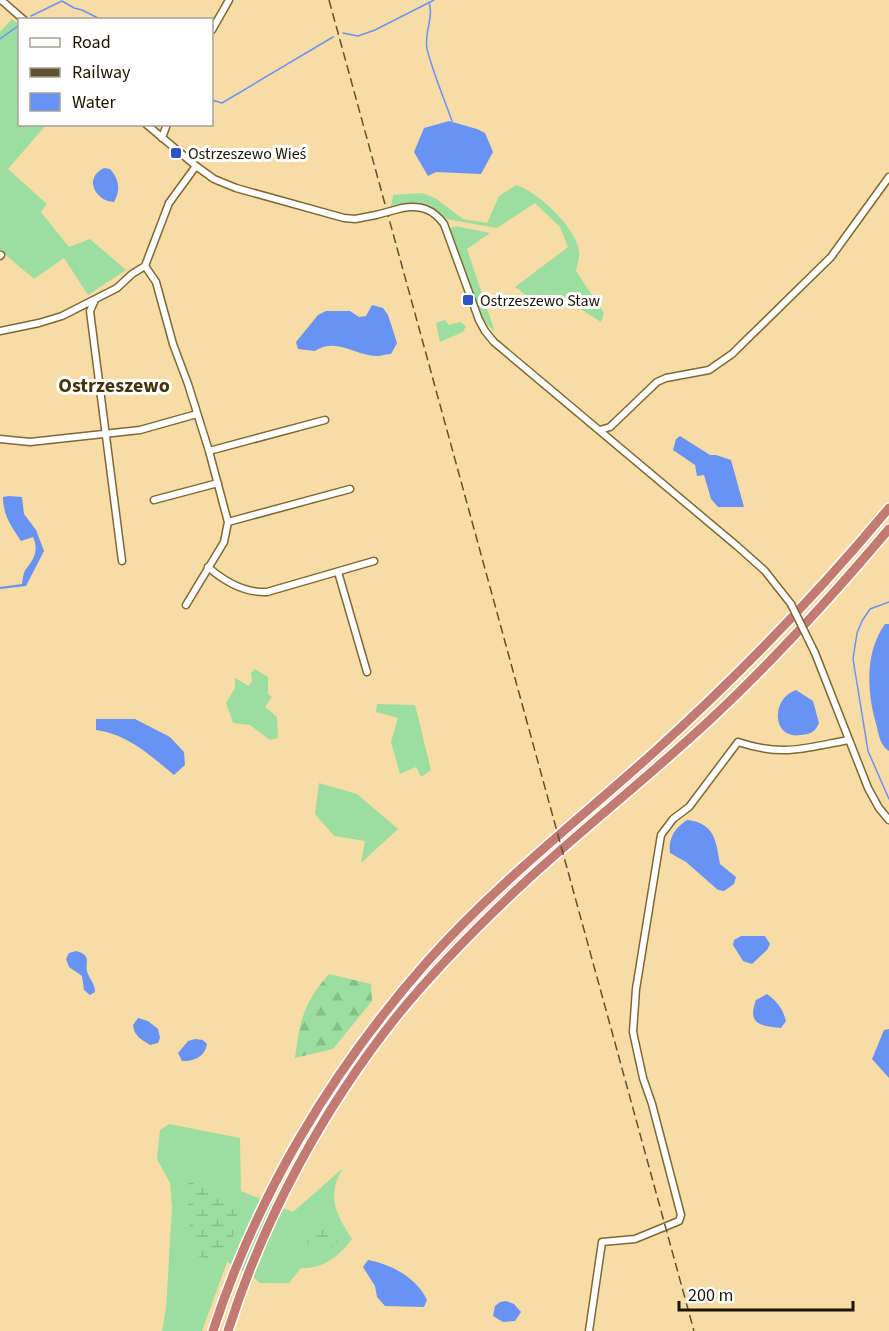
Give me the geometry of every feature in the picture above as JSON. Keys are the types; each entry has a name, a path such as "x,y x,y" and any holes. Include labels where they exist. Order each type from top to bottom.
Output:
{"highway":[{"path":"213,1331 260,1214 284,1166 333,1082 388,1008 459,928 521,868 745,668 804,606 889,508"},
{"path":"228,1331 272,1220 295,1172 359,1067 397,1016 438,969 527,880 713,717 811,616 889,529"}],"street":[{"path":"1,0 22,18"},
{"path":"213,28 229,0"},
{"path":"148,126 214,179 236,188 344,218 355,219 402,208 420,207 437,214 444,224 485,332 494,342 765,571 791,604 815,653 868,788 889,820"},
{"path":"162,138 166,126"},
{"path":"0,331 62,316 117,288 145,266 169,203 196,166"},
{"path":"600,430 610,427 657,382 666,378 710,370 732,354 831,257 889,177"},
{"path":"145,266 156,282 173,344 209,451 228,522 224,542 186,605"},
{"path":"95,300 90,311 122,561"},
{"path":"0,440 30,442 140,430 197,414"},
{"path":"209,451 325,420"},
{"path":"154,500 218,483"},
{"path":"228,522 350,489"},
{"path":"208,567 220,578 253,592 267,592 374,561"},
{"path":"338,572 367,672"},
{"path":"589,1331 602,1242 635,1239 679,1221 681,1215 643,1078 633,1032 636,989 661,835 672,819 689,807 738,742 760,749 782,752 849,740"}],"green space":[{"path":"12,19 18,24 18,126 45,126 8,169 47,204 41,212 69,247 90,239 126,270 88,295 64,258 34,279 0,250 0,32"},
{"path":"516,185 545,203 572,233 579,252 576,271 604,313 601,322 558,295 527,296 515,287 568,247 560,227 535,203 497,228 446,219 423,204 413,203 391,207 393,195 422,193 435,198 463,219 487,223 499,196"},
{"path":"455,226 490,233 467,249 495,332 484,321 449,229"},
{"path":"445,320 449,325 460,322 466,326 463,332 440,342 436,323"},
{"path":"255,669 268,677 268,694 272,697 265,707 277,717 278,738 270,740 250,725 233,723 226,703 235,688 235,678 249,686 252,681 251,673"},
{"path":"377,704 415,705 431,770 421,777 416,767 400,774 391,742 398,718 376,712"},
{"path":"319,783 357,794 398,829 361,863 365,841 334,836 315,814"},
{"path":"329,974 371,984 372,1001 333,1049 295,1058 304,1013 313,994"},
{"path":"169,1124 240,1138 241,1191 293,1212 343,1168 335,1187 335,1205 352,1239 342,1251 324,1264 301,1268 289,1283 260,1283 227,1262 202,1331 162,1331 166,1308 172,1208 170,1183 157,1159 160,1130"},
{"path":"191,1179 237,1211 233,1237 216,1259 199,1257 191,1241 187,1186"},
{"path":"318,1229 332,1232 339,1237 339,1240 329,1248 308,1244 305,1238 308,1230"}],"water":[{"path":"449,121 485,133 493,152 481,174 436,172 428,176 414,152 424,128"},
{"path":"104,168 110,169 117,181 118,193 114,202 102,198 94,189 94,178"},
{"path":"372,305 383,308 388,315 397,343 391,354 369,355 338,346 323,347 315,351 298,349 296,342 318,315 326,311 350,311 359,317 366,316"},
{"path":"680,436 710,455 731,460 744,507 718,507 711,499 704,475 697,476 695,465 673,450 676,439"},
{"path":"3,497 22,497 24,514 36,530 44,551 26,586 0,589 0,587 22,584 24,572 36,550 33,537 21,541 8,520"},
{"path":"885,624 889,624 889,751 884,747 880,738 871,701 869,674 873,648"},
{"path":"796,690 813,701 819,723 812,732 807,734 791,735 784,731 778,718 782,702"},
{"path":"96,719 135,719 170,737 184,752 185,765 174,775 128,741 96,730"},
{"path":"687,820 709,829 715,841 720,864 736,877 734,884 724,891 718,890 686,862 670,853 673,834"},
{"path":"741,936 765,936 770,944 752,964 743,961 733,945 734,940"},
{"path":"76,951 85,955 86,958 88,974 95,989 95,992 90,995 84,990 82,976 69,967 66,959 69,953"},
{"path":"767,994 777,1002 783,1013 786,1021 781,1028 761,1025 754,1019 756,1000"},
{"path":"138,1018 148,1021 158,1029 160,1038 158,1043 150,1045 136,1035 133,1025"},
{"path":"889,1029 889,1078 872,1059 884,1030"},
{"path":"203,1040 207,1044 206,1049 190,1061 182,1061 178,1053 188,1041"},
{"path":"368,1260 386,1265 410,1279 423,1292 427,1300 424,1307 385,1306 377,1297 375,1286 363,1267"},
{"path":"506,1301 514,1304 521,1312 515,1321 503,1322 493,1316 495,1306"}],"waterway":[{"path":"343,33 358,36 375,30 434,0"},
{"path":"31,16 62,1 98,18"},
{"path":"429,2 427,49 452,121"},
{"path":"0,39 18,26"},
{"path":"213,100 222,103 333,37"},
{"path":"889,602 870,609 862,621 857,633 853,659 868,751 889,799"}],"railway":[{"path":"329,0 694,1331"}],"place":[{"name":"Ostrzeszewo Wieś","path":"176,153"},
{"name":"Ostrzeszewo Staw","path":"468,300"}],"district":[{"name":"Ostrzeszewo","path":"114,385"}]}
